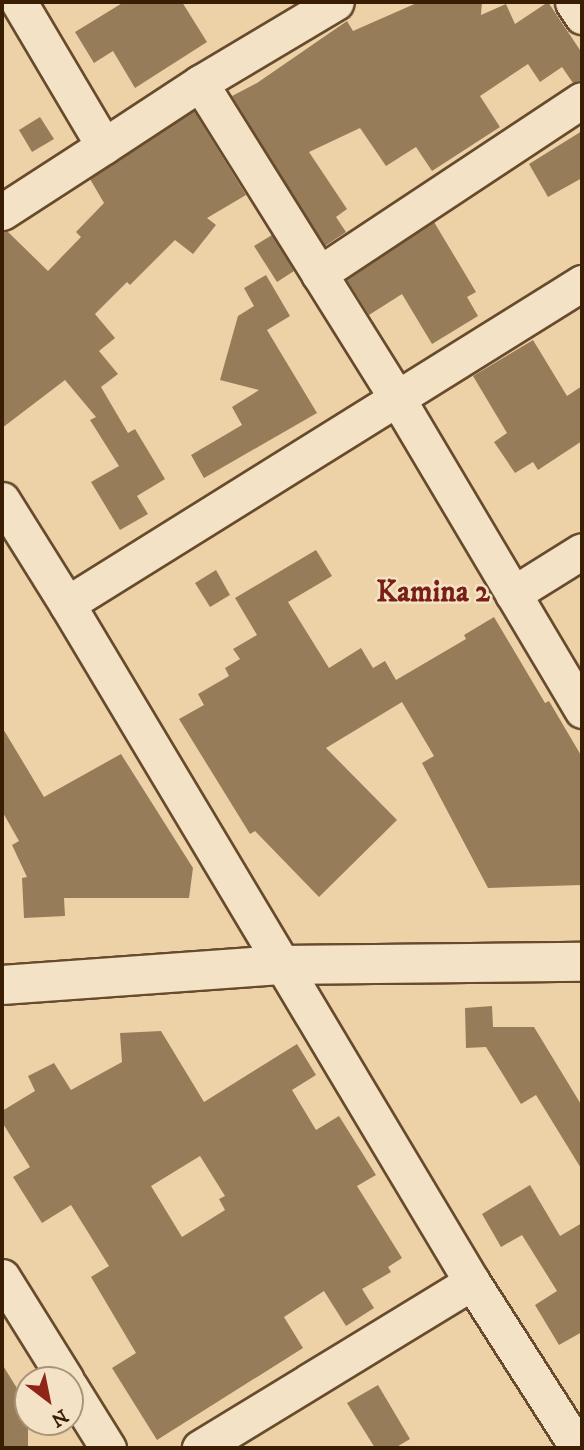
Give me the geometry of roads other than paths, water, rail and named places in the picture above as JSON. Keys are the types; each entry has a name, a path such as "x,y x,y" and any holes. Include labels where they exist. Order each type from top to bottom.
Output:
{"street":[{"path":"19,2 104,146"},
{"path":"2,212 200,83 336,2"},
{"path":"573,2 582,16"},
{"path":"200,83 397,398 582,710"},
{"path":"320,274 582,100"},
{"path":"67,604 582,283"},
{"path":"2,500 67,604 280,965 472,1282 578,1448"},
{"path":"513,594 582,551"},
{"path":"2,985 280,965 582,962"},
{"path":"2,1277 56,1366"},
{"path":"200,1448 472,1282"},
{"path":"84,1409 108,1448"}],"district":[{"name":"Kamina 2","path":"433,593"}]}
